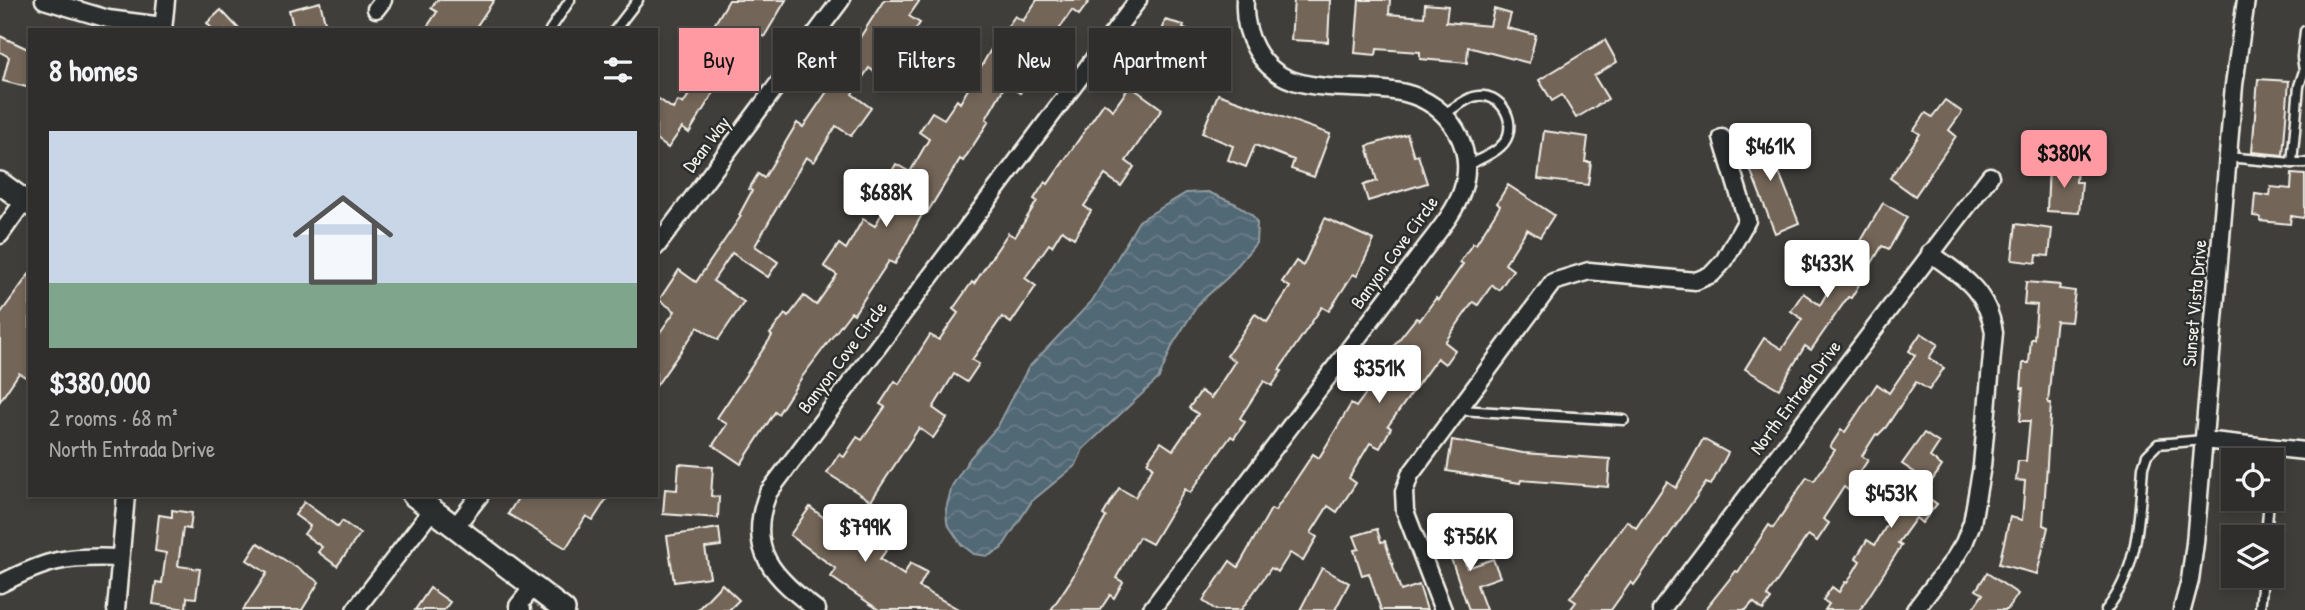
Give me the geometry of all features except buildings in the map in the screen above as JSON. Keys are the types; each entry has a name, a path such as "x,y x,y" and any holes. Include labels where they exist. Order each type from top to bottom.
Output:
{"main road":[{"path":"0,183 27,203"},
{"path":"416,497 564,610"}],"street":[{"path":"44,0 108,19 163,28 166,0"},
{"name":"Dean Way","path":"658,244 841,0"},
{"name":"Banyon Cove Circle","path":"817,610 780,580 769,566 762,548 759,528 761,511 768,493 1138,0"},
{"name":"Banyon Cove Circle","path":"1151,610 1454,207 1462,192 1466,166 1462,138 1444,114 1422,99 1405,93 1308,84 1274,71 1251,42 1246,24 1245,0"},
{"name":"Sunset Vista Drive","path":"2182,610 2190,580 2195,543 2227,158 2246,0"},
{"path":"1443,610 1405,510 1404,492 1410,475 1553,282 1589,271 1696,281 1713,274 1724,261 1747,220 1722,138"},
{"name":"North Entrada Drive","path":"1661,610 1990,176"},
{"path":"0,235 27,203"},
{"path":"1915,610 1964,543 1972,523 1982,466 1994,332 1991,314 1977,290 1930,253"},
{"path":"2203,440 2242,448"},
{"path":"2284,453 2305,451"},
{"path":"116,610 126,497"},
{"path":"455,527 478,497"},
{"path":"355,610 432,510"},
{"path":"0,584 46,562 64,558 120,558"},
{"path":"522,610 518,606 533,587"}],"lane":[{"path":"551,28 570,0"},
{"path":"617,28 638,0"},
{"path":"2292,163 2299,86 2304,71 2302,57 2305,31"},
{"path":"1444,114 1474,97 1486,97 1502,104 1510,117 1508,137 1500,148 1466,166"},
{"path":"2227,158 2305,163"},
{"path":"1457,410 1624,420"},
{"path":"2106,610 2122,588 2132,559 2147,455 2158,444 2203,440"},
{"path":"2260,610 2262,588"}],"water":[{"path":"1208,192 1236,204 1252,215 1257,223 1256,243 1228,277 1199,303 1173,344 1159,378 1083,449 1076,465 1032,501 1001,549 988,556 974,554 961,544 947,523 946,509 952,486 970,458 998,426 1028,368 1092,301 1139,221 1186,193"}]}
